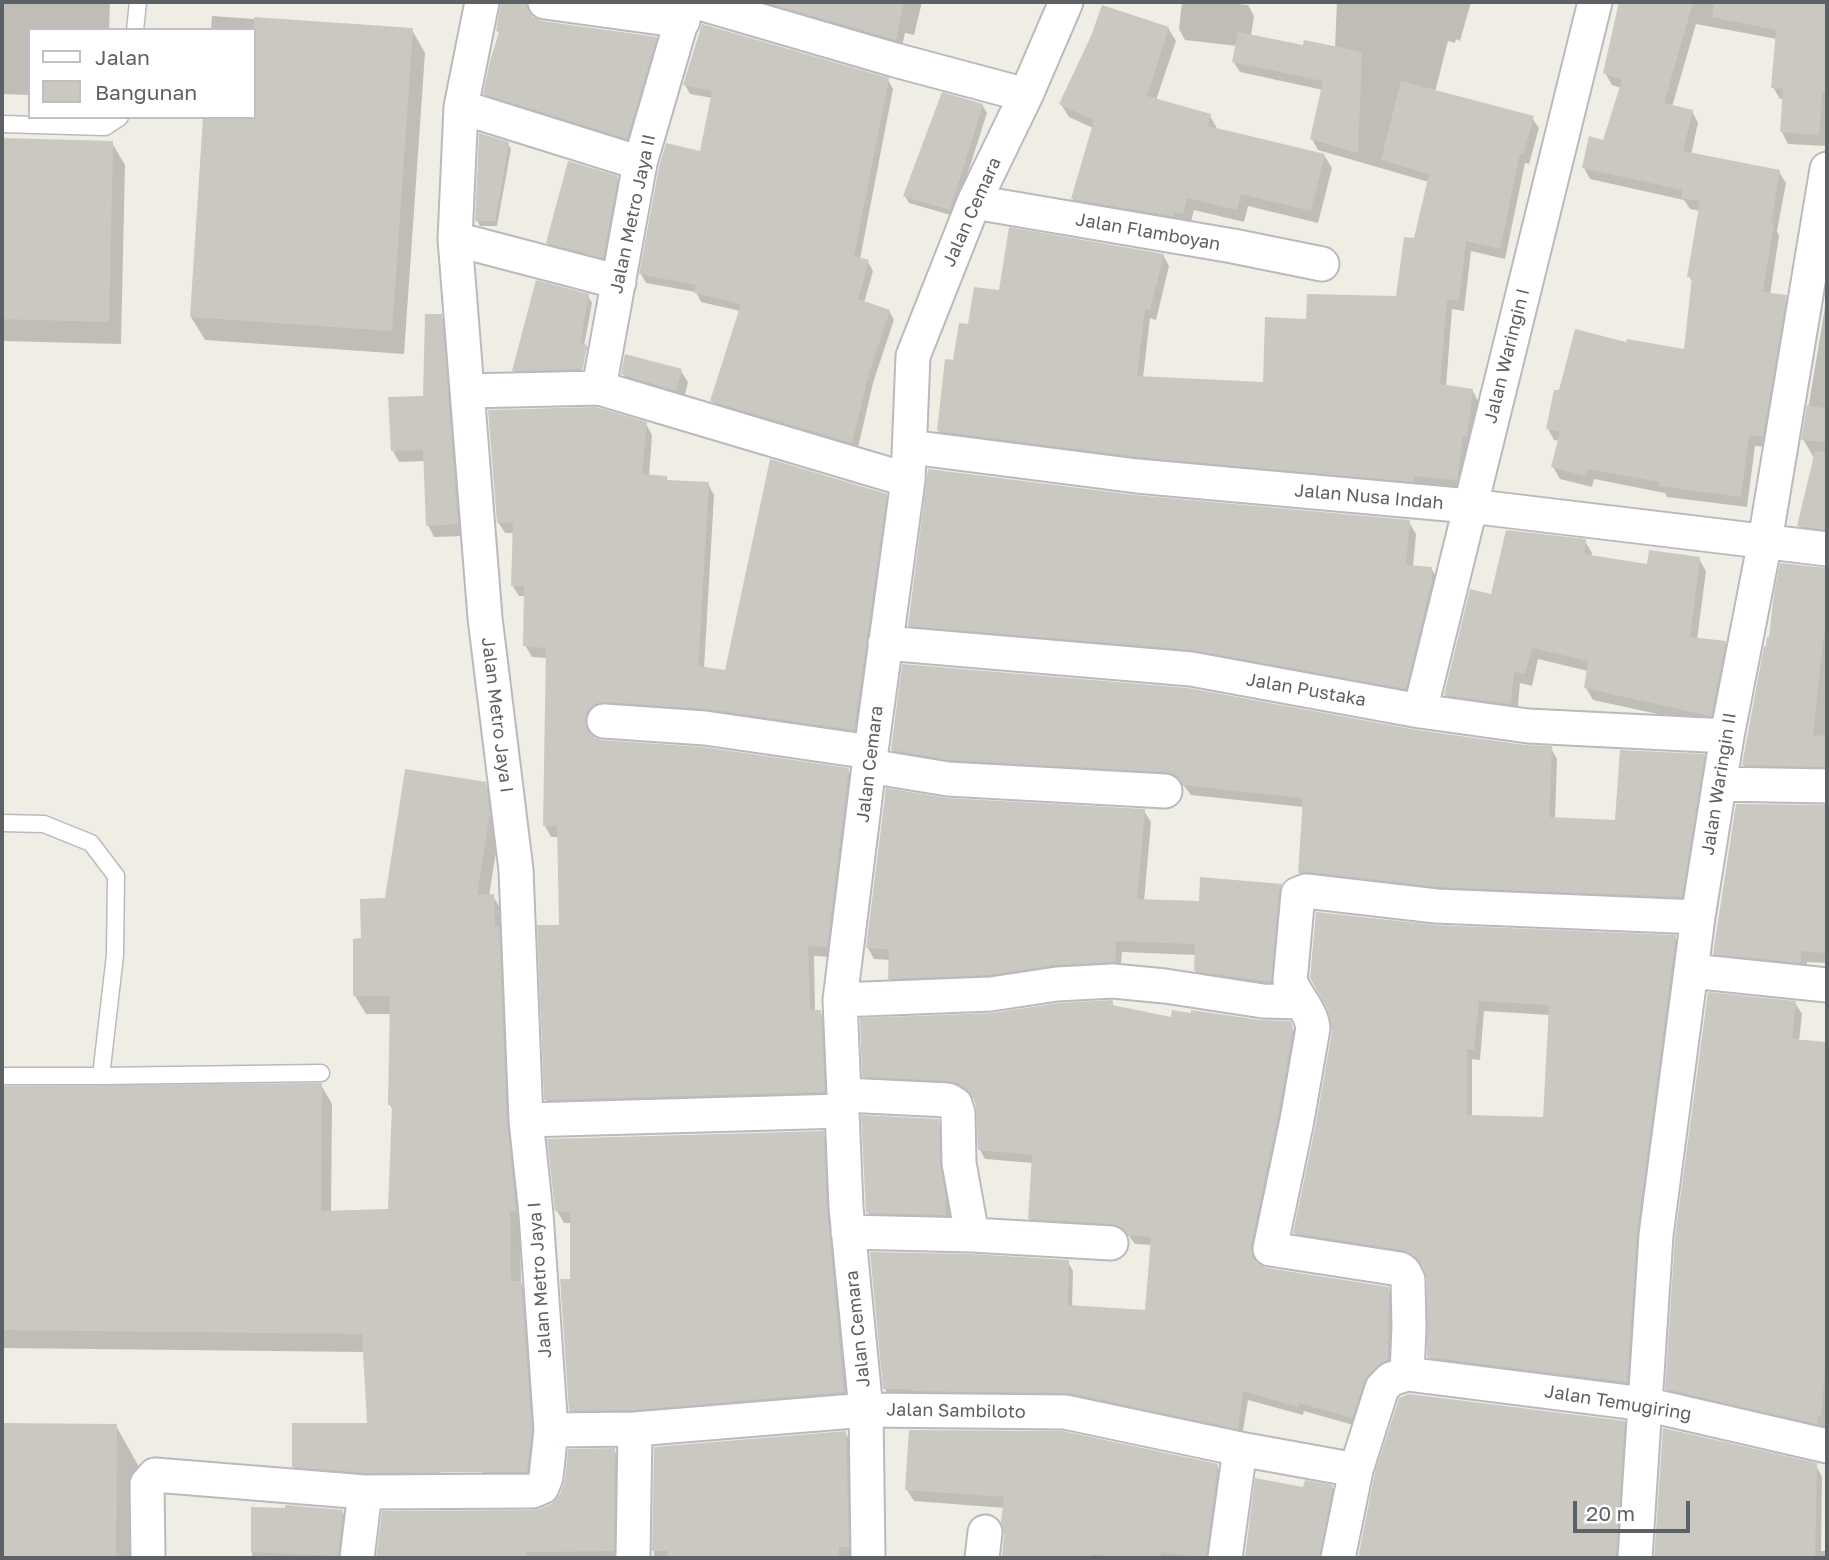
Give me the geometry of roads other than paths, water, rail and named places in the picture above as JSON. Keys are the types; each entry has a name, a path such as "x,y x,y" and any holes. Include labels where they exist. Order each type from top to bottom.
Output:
{"street":[{"name":"Jalan Metro Jaya I","path":"148,1558 147,1485 155,1475 365,1492 533,1491 542,1487 546,1477 551,1430 536,1214 526,1120 516,870 485,618 455,239 461,107 482,2"},
{"path":"545,2 689,8 1026,96"},
{"name":"Jalan Cemara","path":"868,1558 866,1410 848,1232 840,1000 908,480 913,356 974,202 1026,96 1066,2"},
{"name":"Jalan Waringin I","path":"1420,711 1595,2"},
{"name":"Jalan Metro Jaya II","path":"599,388 640,163 689,8"},
{"path":"461,107 640,163"},
{"name":"Jalan Waringin II","path":"1636,1558 1656,1235 1698,917 1727,736 1765,541 1827,169"},
{"name":"Jalan Flamboyan","path":"974,202 1234,246 1322,264"},
{"path":"455,239 619,282"},
{"path":"467,391 599,388 908,480"},
{"name":"Jalan Nusa Indah","path":"910,447 1137,476 1470,506 1827,549"},
{"name":"Jalan Pustaka","path":"885,643 1191,669 1420,711 1528,726 1727,736"},
{"path":"604,720 705,728 870,759 948,779 1165,791"},
{"path":"1719,784 1827,786"},
{"path":"1338,1558 1356,1470 1382,1388 1391,1379 1407,1374 1408,1280 1400,1269 1270,1249 1313,1028 1290,981 1298,894 1303,891 1436,906 1698,917"},
{"path":"1691,971 1827,985"},
{"path":"840,1000 991,994 1057,984 1113,981 1263,1001 1302,1002"},
{"path":"526,1120 948,1100 955,1104 958,1113 959,1163 972,1235"},
{"path":"848,1232 972,1235 1111,1243"},
{"name":"Jalan Temugiring","path":"1407,1374 1645,1404 1827,1446"},
{"name":"Jalan Sambiloto","path":"551,1430 635,1429 866,1410 1065,1412 1356,1470"},
{"path":"634,1558 635,1429"},
{"path":"1225,1558 1240,1449"},
{"path":"357,1558 365,1492"}],"lane":[{"path":"135,28 138,2"},
{"path":"2,124 104,127 117,119"},
{"path":"2,823 44,824 91,843 116,876 115,956 101,1076"},
{"path":"2,1076 321,1073"}]}
